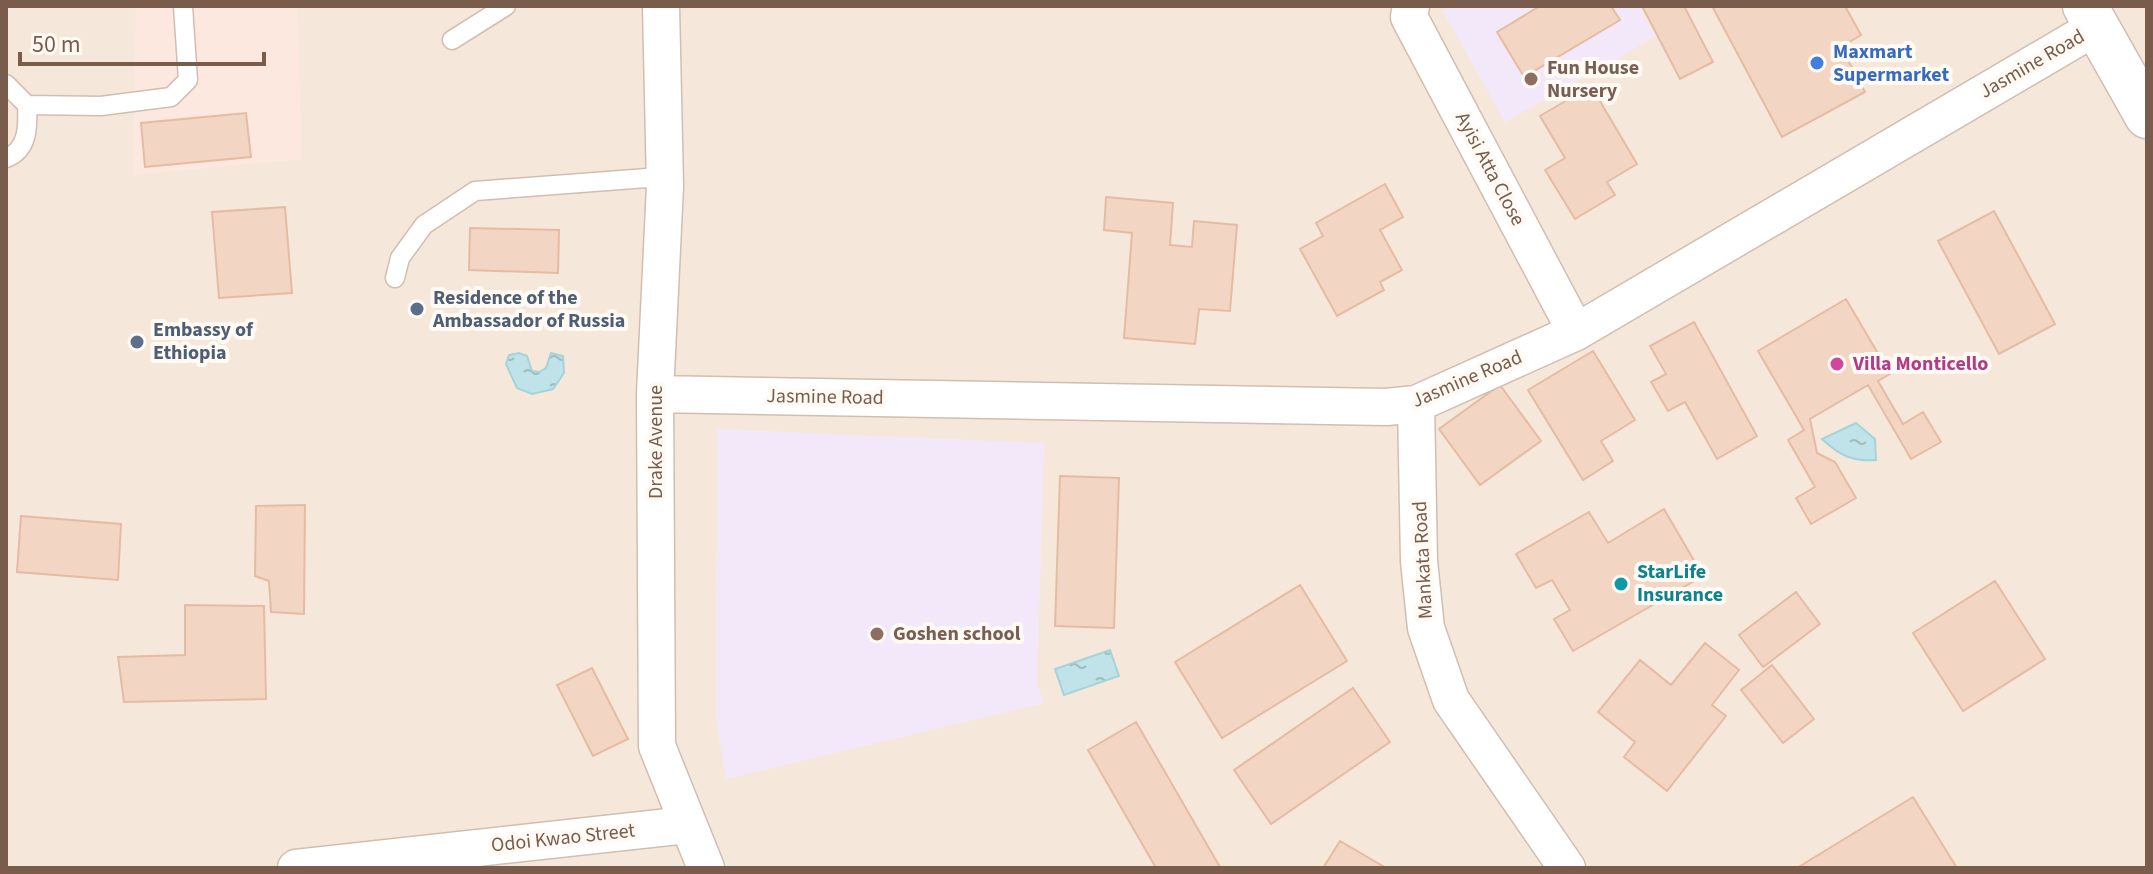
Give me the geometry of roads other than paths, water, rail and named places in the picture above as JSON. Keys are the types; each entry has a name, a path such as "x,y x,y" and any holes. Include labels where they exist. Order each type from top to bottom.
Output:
{"street":[{"name":"Drake Avenue","path":"661,6 665,186 655,394 657,746 706,868"},
{"name":"Ayisi Atta Close","path":"1411,6 1409,17 1576,332"},
{"name":"Jasmine Road","path":"655,394 1370,407 1416,404 1576,332 2090,17"},
{"path":"2090,17 2147,116"},
{"name":"Mankata Road","path":"1416,404 1419,561 1426,628 1451,700 1567,868"},
{"name":"Odoi Kwao Street","path":"296,868 687,825"}],"lane":[{"path":"27,105 101,106 171,97 188,80 183,6"},
{"path":"452,40 506,6"},
{"path":"6,84 27,105 29,133 12,156 6,158"},
{"path":"395,278 400,258 424,225 475,191 647,178 665,186"}],"water":[{"path":"519,353 527,356 532,371 539,372 546,368 551,353 563,356 564,373 553,389 532,394 517,388 506,364 509,355"},
{"path":"1856,423 1875,439 1876,460 1846,456 1822,439"},
{"path":"1110,650 1119,676 1064,695 1055,669"}],"place":[{"name":"Maxmart Supermarket","path":"1817,63"},
{"name":"Fun House Nursery","path":"1531,79"},
{"name":"Residence of the Ambassador of Russia","path":"417,309"},
{"name":"Embassy of Ethiopia","path":"137,342"},
{"name":"Villa Monticello","path":"1837,364"},
{"name":"StarLife Insurance","path":"1621,584"},
{"name":"Goshen school","path":"877,634"}]}
